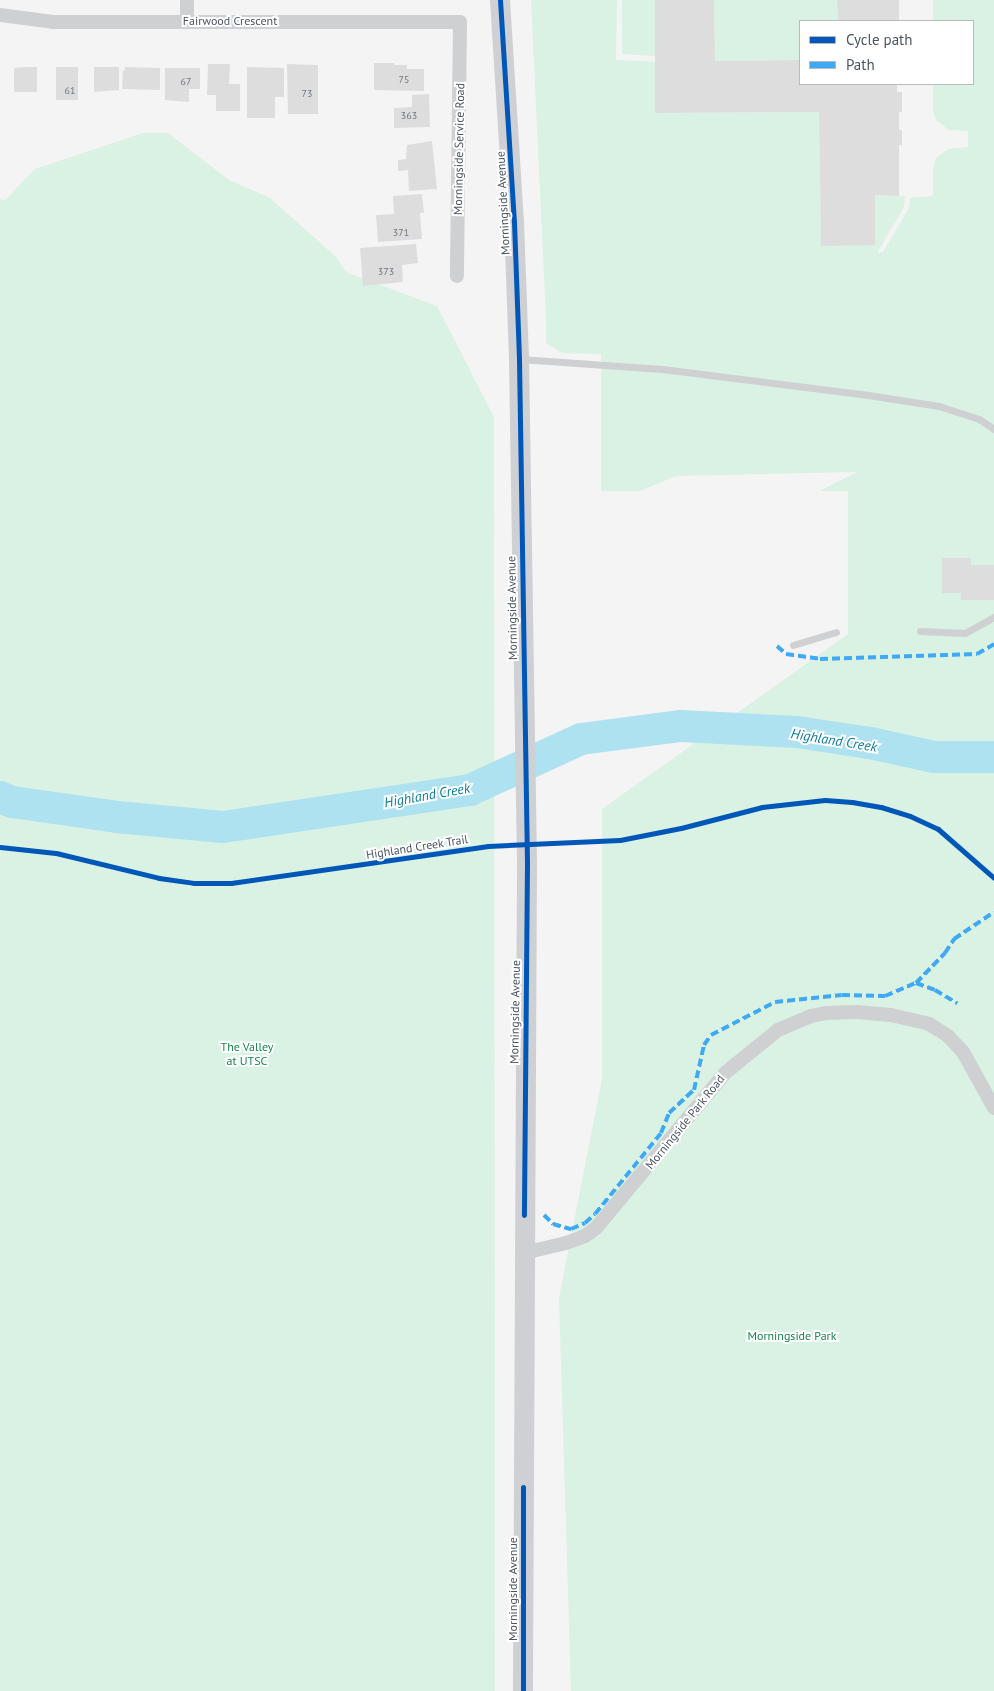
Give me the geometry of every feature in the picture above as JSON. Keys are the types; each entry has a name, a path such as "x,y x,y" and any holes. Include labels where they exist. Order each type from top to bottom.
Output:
{"main road":[{"name":"Morningside Avenue","path":"500,0 514,222 519,359 527,863 523,1691"}],"street":[{"path":"187,0 187,20"},
{"name":"Fairwood Crescent","path":"0,15 53,22 187,20 460,22"},
{"name":"Morningside Service Road","path":"457,276 460,22"},
{"name":"Morningside Park Road","path":"524,1253 579,1238 596,1228 725,1073 778,1030 811,1016 826,1013 858,1012 891,1015 929,1024 948,1036 963,1052 994,1108"}],"lane":[{"path":"519,359 662,369 894,399 939,406 960,412 979,419 994,429"},
{"path":"920,632 965,634 994,617"},
{"path":"793,644 836,632"}],"green space":[{"name":"Morningside Park","path":"531,0 617,0 616,60 655,62 655,113 819,112 821,245 875,245 875,195 905,196 904,207 877,253 883,252 909,208 910,198 933,196 933,168 936,158 948,149 968,147 968,131 949,130 936,120 933,112 933,85 974,85 974,20 933,20 933,0 994,0 994,1691 571,1691 559,1298 602,1079 602,809 848,634 848,491 819,491 857,472 676,476 640,491 601,491 601,354 562,353 546,343"},
{"path":"622,0 655,0 655,56 622,54"},
{"path":"714,0 837,0 838,20 799,20 799,60 715,61"},
{"name":"The Valley at UTSC","path":"143,133 168,133 229,180 270,198 336,257 346,272 437,306 494,417 495,1691 0,1691 0,199 5,200 35,169"}],"building":[{"path":"655,0 714,0 715,61 799,60 799,85 897,85 897,92 902,92 902,112 899,112 899,130 902,130 902,145 899,145 899,196 875,195 875,245 821,246 819,112 655,113"},
{"path":"837,0 899,0 899,20 838,20"},
{"path":"374,63 394,63 394,65 407,65 407,69 424,69 424,91 374,90"},
{"path":"208,64 230,64 229,84 240,84 240,111 216,111 216,95 207,95"},
{"path":"287,64 318,65 318,114 288,114"},
{"path":"37,67 37,92 14,92 14,68"},
{"path":"56,67 78,67 78,100 56,100"},
{"path":"94,67 119,67 119,90 94,92"},
{"path":"125,67 160,68 160,90 122,89 123,70 125,70"},
{"path":"247,67 284,68 284,97 275,97 275,118 247,118"},
{"path":"165,68 200,68 200,89 189,89 189,102 165,100"},
{"path":"429,94 430,127 394,128 394,108 412,107 412,95"},
{"path":"432,141 437,189 409,191 408,170 398,171 398,160 406,159 407,145"},
{"path":"422,194 424,213 420,213 422,239 378,242 376,215 394,214 393,196"},
{"path":"416,244 418,263 402,265 403,282 363,286 360,248"},
{"path":"942,558 971,558 971,565 994,565 994,600 961,600 961,593 942,593"}],"waterway":[{"name":"Highland Creek","path":"0,797 12,802 117,817 223,827 470,790 581,739 681,726 797,732 870,743 934,757 994,757"}],"marked path":[{"path":"777,646 786,654 820,659 977,654 994,644"},
{"path":"544,1215 553,1224 571,1229 585,1223 595,1214 661,1133 669,1113 694,1090 704,1045 711,1035 775,1002 842,995 885,996 916,983 945,953 954,939 994,912"},
{"path":"916,983 935,990 957,1003"}],"cycle path":[{"path":"500,0 514,222 519,359 527,863 524,1215"},
{"name":"Highland Creek Trail","path":"0,847 56,853 159,878 194,883 231,883 488,846 620,840 681,828 762,807 825,800 881,807 910,816 938,829 994,878"},
{"path":"523,1487 523,1691"}]}
